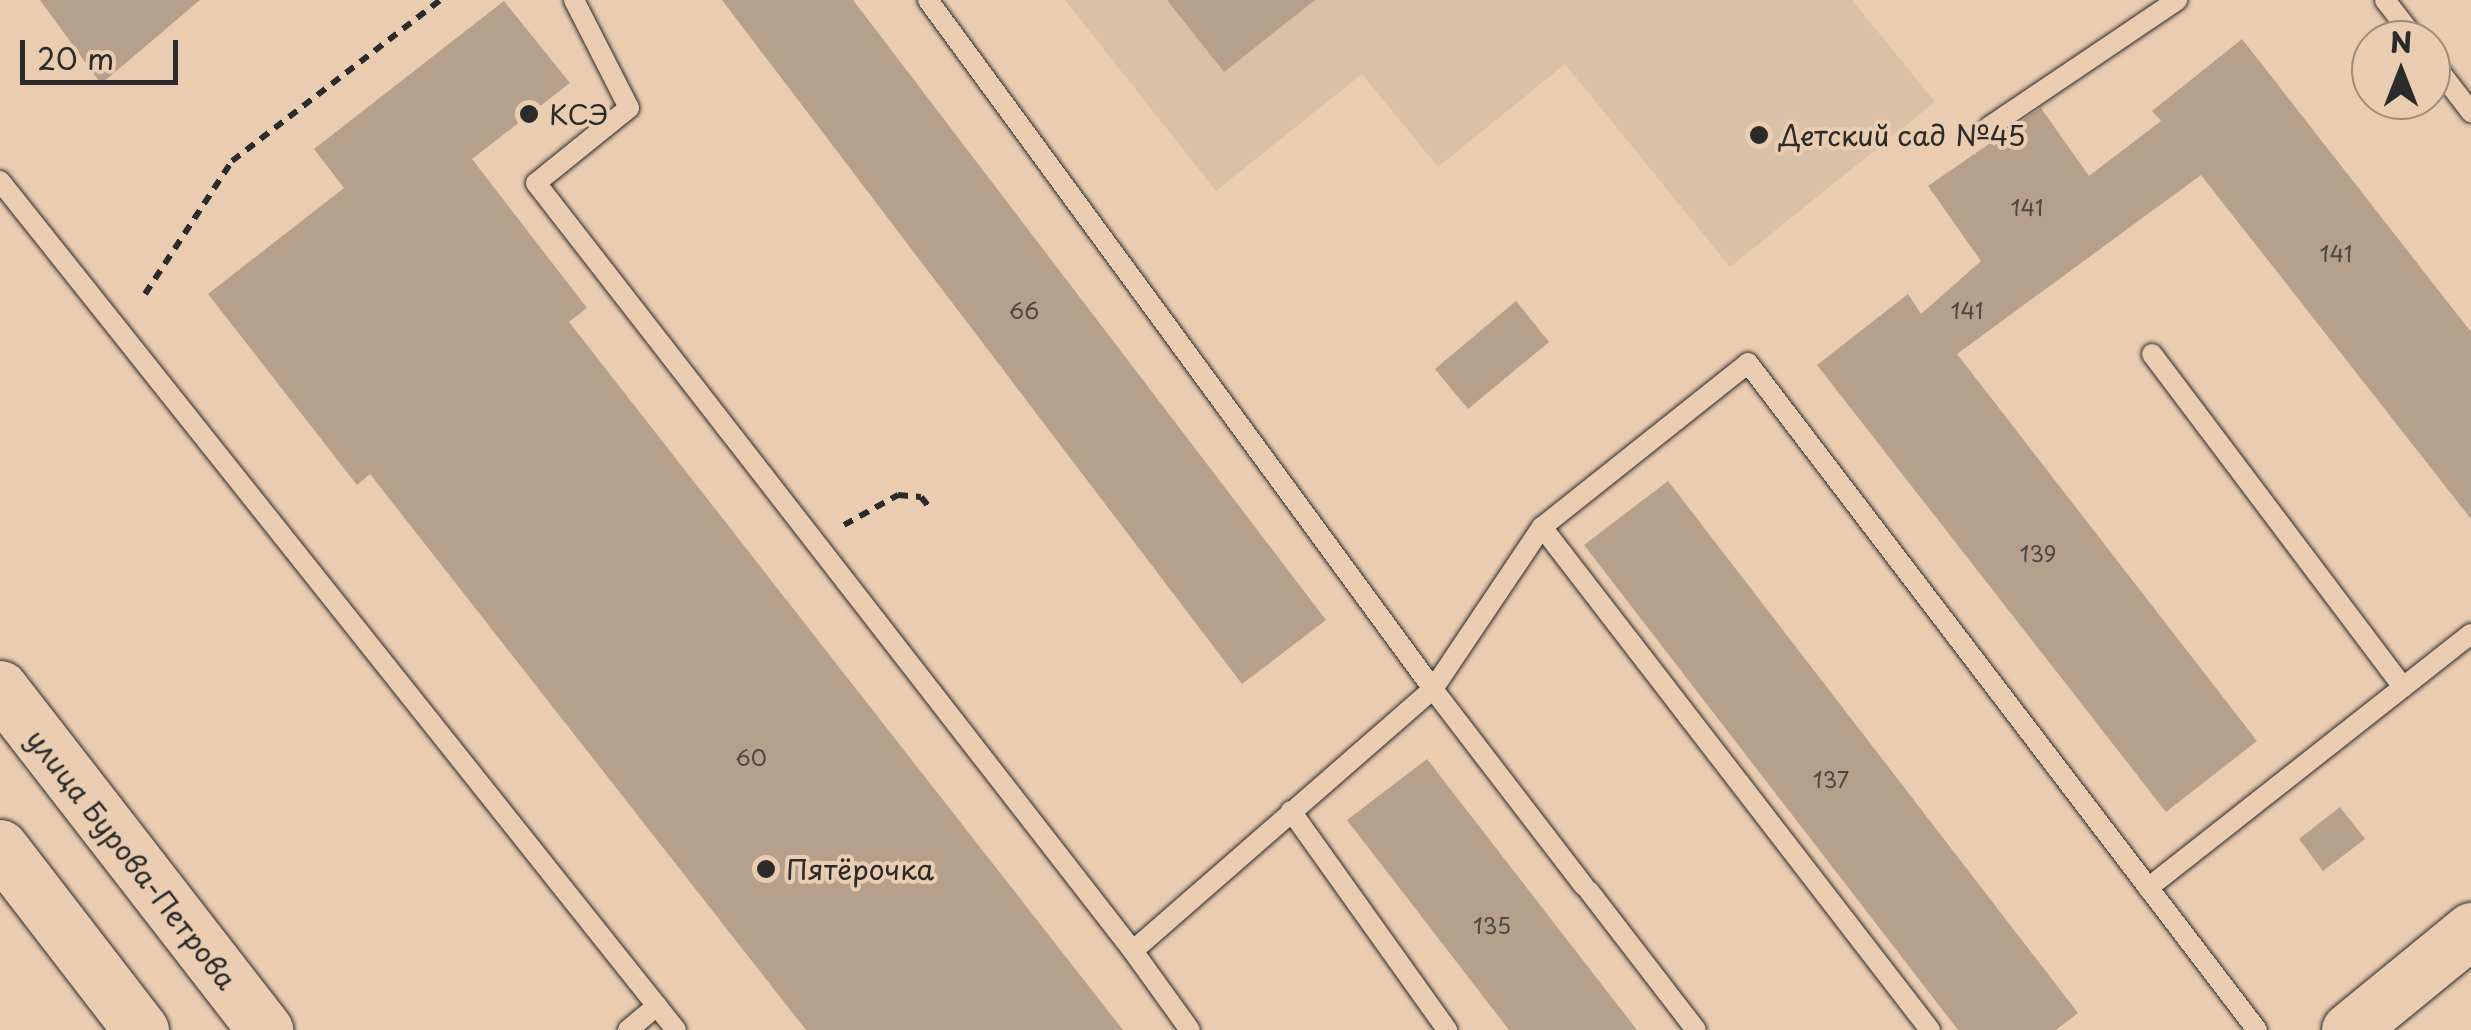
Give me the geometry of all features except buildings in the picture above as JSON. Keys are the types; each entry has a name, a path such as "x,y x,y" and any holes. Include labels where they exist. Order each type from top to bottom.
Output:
{"main road":[{"name":"улица Бурова-Петрова","path":"0,688 265,1030"},
{"path":"0,847 140,1030"},
{"path":"2349,1030 2471,930"}],"lane":[{"path":"574,0 629,108 536,182 1133,950 1190,1030"},
{"path":"928,0 1432,689 1696,1030"},
{"path":"1989,127 2176,0"},
{"path":"2385,0 2400,20"},
{"path":"2451,86 2471,112"},
{"path":"0,181 676,1030"},
{"path":"2152,354 2404,687"},
{"path":"1133,950 1432,689 1542,527 1748,364 2257,1030"},
{"path":"1542,527 1930,1030"},
{"path":"2148,888 2471,634"},
{"path":"1291,811 1446,1030"},
{"path":"628,1030 658,1006"}],"path":[{"path":"146,294 232,161 440,0"},
{"path":"819,544 898,495 921,497 930,508"}],"shaded area":[{"name":"Детский сад №45","path":"1065,0 1852,0 1935,102 1730,267 1565,64 1438,167 1362,74 1216,191"}],"place":[{"name":"КСЭ","path":"529,114"},
{"name":"Детский сад №45","path":"1759,135"},
{"name":"Пятёрочка","path":"766,869"}]}
